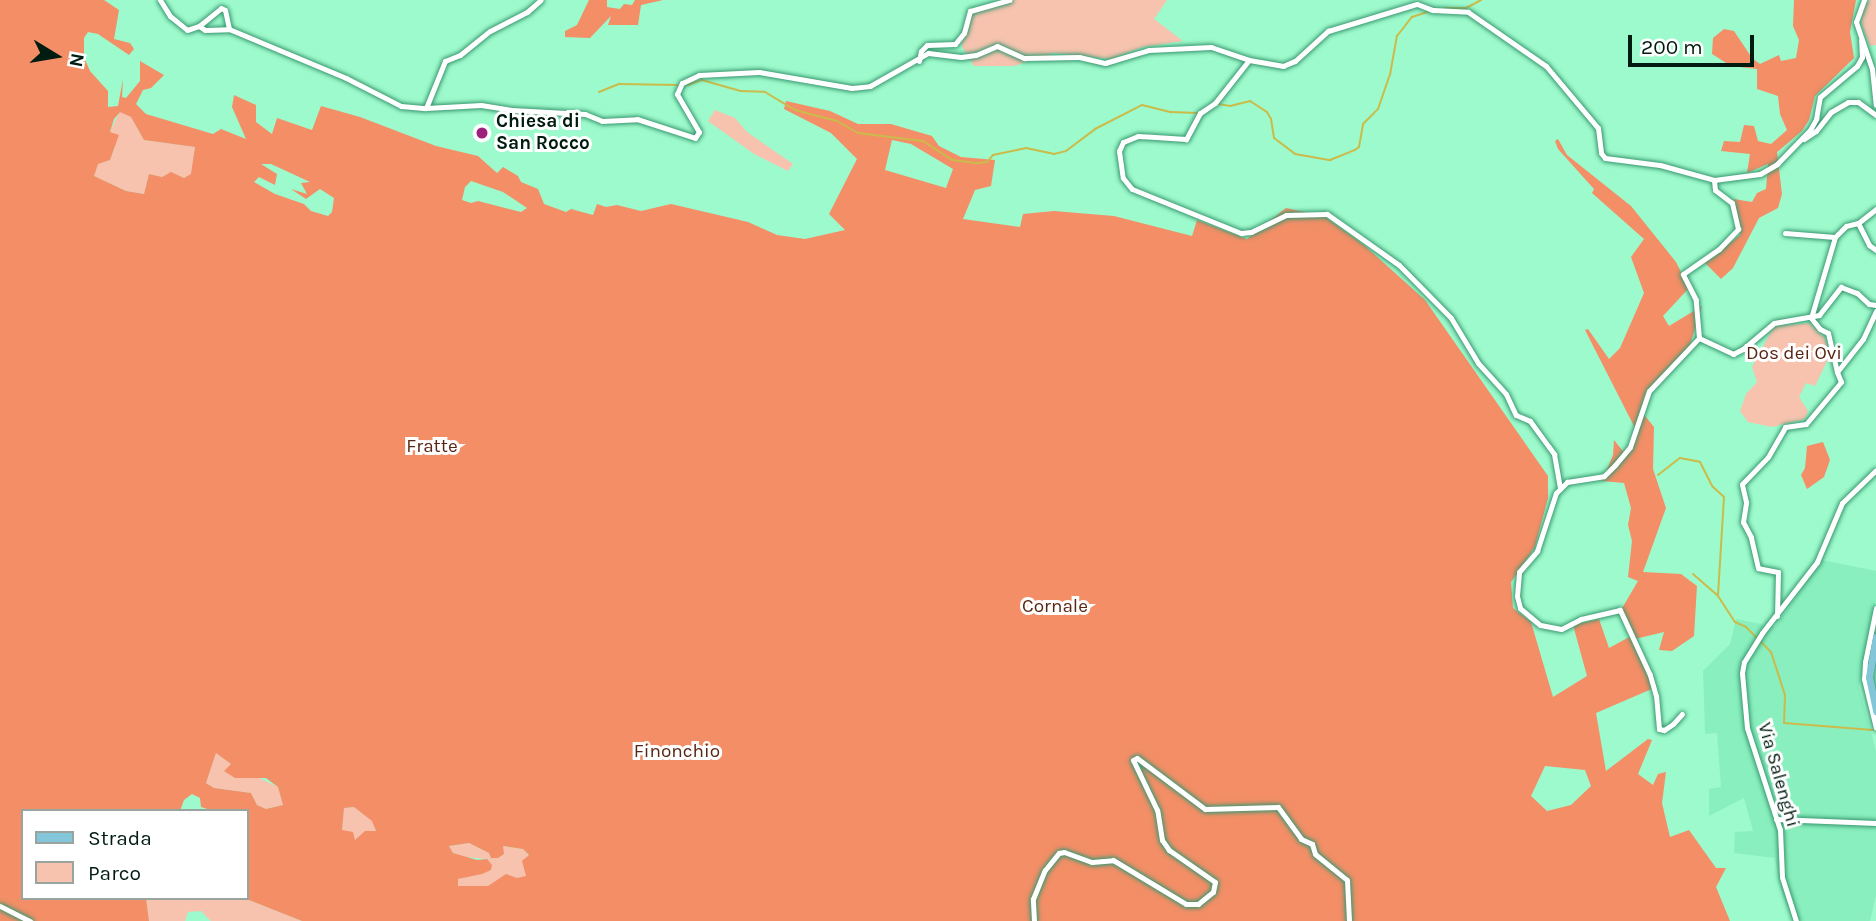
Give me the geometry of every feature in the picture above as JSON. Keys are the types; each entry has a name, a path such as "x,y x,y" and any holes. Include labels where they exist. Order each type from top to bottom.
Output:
{"main road":[{"path":"1876,637 1869,677 1876,711"}],"street":[{"path":"159,0 181,27 187,30 199,26 222,8 225,10 229,29"},
{"path":"429,109 444,61 460,55 490,31 527,12 541,0"},
{"path":"919,61 921,51 927,45 956,44 964,33 970,11 1009,0"},
{"path":"1864,0 1856,22 1872,69 1876,105"},
{"path":"199,26 205,30 229,29 346,78 394,103 429,109 481,105 512,110 584,114 602,121 637,119 695,138 699,132 677,94 682,83 699,75 759,72 852,88 870,86 919,61 928,53 949,57 976,55 997,46 1024,58 1079,57 1105,62 1149,50 1211,47 1249,60 1283,66 1295,61 1328,31 1415,2 1433,10 1468,12 1546,66 1598,128 1601,153 1605,158 1660,165 1714,180 1760,174 1777,164 1816,119 1820,97 1857,66 1862,57 1861,40"},
{"path":"1249,60 1215,103 1200,113 1186,139 1138,136 1123,142 1119,151 1123,178 1132,189 1241,233 1251,232 1286,215 1327,214 1391,259 1426,290 1451,318 1478,363 1506,394 1516,415 1530,421 1554,454 1560,488"},
{"path":"1798,142 1816,131 1831,112 1848,102 1858,102 1876,115"},
{"path":"1682,714 1664,730 1659,729 1656,696 1650,675 1620,610 1581,619 1561,629 1540,625 1520,608 1517,596 1520,572 1537,551 1542,529 1560,488 1567,482 1604,476 1615,465 1630,447 1648,391 1699,338 1696,300 1683,274 1719,249 1738,229 1732,203 1715,190 1714,180"},
{"path":"1811,318 1835,237 1846,226 1858,223 1876,209"},
{"path":"1858,223 1869,245 1876,250"},
{"path":"1785,233 1835,237"},
{"path":"1699,338 1733,354 1774,323 1819,315 1841,287 1857,293 1869,304 1876,304"},
{"path":"1837,372 1863,339 1876,311"},
{"path":"1777,617 1778,572 1758,569 1751,537 1743,522 1746,502 1742,484 1768,457 1784,427 1806,424 1841,382 1828,333 1820,330 1811,318"},
{"name":"Via Salenghi","path":"1796,921 1782,877 1780,830 1747,728 1743,698 1745,662 1761,636 1817,562 1842,503 1876,470"},
{"path":"1876,608 1864,679 1876,728"},
{"path":"1034,921 1033,899 1045,870 1059,853 1064,852 1092,862 1113,860 1123,864 1145,881 1186,904 1198,904 1213,892 1215,882 1169,850 1163,840 1157,810 1133,760 1137,758 1205,809 1278,807 1301,839 1312,844 1315,854 1347,880 1349,921"},
{"path":"1776,819 1876,823"},
{"path":"0,906 30,921"}],"shaded area":[{"path":"1822,560 1876,571 1876,599 1859,687 1876,751 1876,895 1870,921 1793,921 1781,891 1775,858 1734,853 1735,832 1753,831 1744,798 1709,816 1709,789 1721,787 1717,733 1705,734 1703,671 1730,644 1736,619 1775,627"}],"green space":[{"name":"Finonchio","path":"0,0 104,0 119,10 114,39 130,43 134,49 129,55 98,34 88,32 84,38 84,57 90,71 108,91 108,107 118,106 123,79 122,97 126,98 140,81 140,61 164,75 151,88 143,90 136,104 146,114 213,134 221,129 246,139 232,107 234,95 256,105 256,122 272,134 277,118 312,130 321,106 360,117 436,146 478,156 497,173 503,167 518,176 521,182 538,189 544,204 566,212 571,209 593,215 597,204 606,207 617,205 641,211 671,204 748,222 777,235 805,239 845,230 829,214 857,159 831,133 784,109 786,101 830,111 858,124 891,124 932,136 939,146 961,157 995,160 991,186 975,190 963,219 1020,227 1023,214 1054,211 1114,216 1192,236 1197,220 1247,239 1286,208 1324,216 1364,245 1425,300 1548,476 1548,498 1535,547 1511,582 1513,608 1531,622 1553,697 1587,676 1573,625 1599,619 1609,648 1633,635 1621,610 1638,581 1628,577 1632,541 1628,525 1631,508 1624,483 1602,481 1613,455 1614,440 1626,455 1636,430 1585,330 1588,329 1609,359 1620,348 1644,293 1631,257 1644,239 1592,193 1594,189 1558,149 1555,141 1558,139 1567,155 1631,206 1676,262 1689,288 1663,316 1669,326 1702,306 1690,345 1646,392 1641,411 1654,427 1653,469 1666,508 1643,572 1681,574 1697,586 1694,636 1672,651 1659,650 1664,632 1635,639 1654,688 1596,713 1606,771 1648,739 1652,740 1638,774 1653,785 1658,774 1666,772 1662,803 1670,837 1689,830 1716,868 1726,868 1716,887 1730,921 302,921 248,900 248,809 208,809 201,807 200,798 192,794 184,800 181,809 21,809 21,900 146,900 149,921 0,921","holes":["120,112 131,117 144,140 195,147 191,174 184,178 171,172 162,177 149,174 144,194 126,191 94,176 98,164 110,160 119,135 110,132 114,119","892,140 911,144 953,169 946,188 885,170","261,164 271,164 310,182 301,183 307,194 291,189 306,199 320,189 334,198 332,212 328,216 311,211 304,204 275,194 254,182 259,177 275,185 277,174","471,181 503,192 527,208 521,212 478,201 471,203 462,200 465,187","216,753 231,764 224,771 235,778 266,778 278,787 283,805 266,809 257,805 251,793 214,788 206,783","1545,766 1585,770 1591,786 1571,805 1547,811 1531,796","354,807 372,821 376,831 365,831 355,840 353,832 342,830 344,808","469,843 489,853 491,858 504,854 503,846 523,849 529,855 522,861 526,876 517,878 506,874 488,886 458,886 458,879 482,874 491,870 492,865 487,859 477,860 453,853 449,846"]},
{"path":"589,0 607,0 607,7 620,9 624,4 632,5 635,0 663,0 641,5 638,25 608,25 611,16 590,38 565,37 565,31 577,25"},
{"path":"1008,0 1167,0 1154,19 1183,41 1143,47 1111,59 1054,53 1014,66 974,66 962,47 962,30 967,15"},
{"path":"1794,0 1856,0 1850,32 1854,58 1815,96 1809,120 1802,131 1777,152 1782,194 1778,208 1759,218 1733,268 1721,279 1705,263 1740,235 1734,199 1752,202 1757,193 1766,189 1768,164 1747,173 1750,154 1721,151 1724,141 1740,142 1744,125 1754,126 1758,141 1771,144 1787,130 1780,114 1778,96 1757,89 1757,69 1731,66 1712,54 1713,38 1724,29 1734,31 1752,58 1760,64 1779,55 1781,61 1796,58 1799,40 1793,26"},
{"path":"1869,0 1876,0 1876,45 1870,46 1861,24 1864,6"},
{"path":"715,110 735,118 747,132 793,164 788,171 754,154 708,121"},
{"path":"120,111 131,117 144,140 195,147 192,174 184,178 171,173 162,177 149,174 144,194 126,191 94,176 97,164 110,160 115,147 110,132"},
{"name":"Dos dei Ovi","path":"1809,323 1824,337 1831,353 1815,386 1806,383 1799,397 1808,411 1805,419 1772,427 1748,422 1740,411 1746,394 1757,382 1752,367 1774,326"},
{"path":"1823,442 1830,460 1824,477 1807,489 1801,475 1805,468 1807,446"},
{"path":"216,753 231,764 278,787 283,805 266,809 257,805 251,793 214,788 206,783"},
{"path":"354,807 373,821 376,832 354,840 342,830 344,808"},
{"path":"469,843 489,853 491,858 504,854 502,846 523,849 529,856 525,867 526,877 488,886 457,886 458,879 465,875 491,870 487,859 464,857 453,853 449,846"},
{"path":"146,900 248,900 302,921 211,921 201,911 188,912 185,921 149,921"}],"waterway":[{"path":"1445,8 1466,8 1481,0"},
{"path":"1218,104 1230,106 1250,101 1267,112 1274,138 1295,154 1330,160 1355,150 1359,147 1363,124 1378,109 1390,75 1397,36 1412,17 1427,12"},
{"path":"688,85 702,80 740,91 765,92 795,110 837,121 858,133 923,141 952,160 978,163 987,162 993,155 1026,148 1054,154 1066,151 1095,129 1142,105 1171,112 1197,113"},
{"path":"599,92 619,84 677,85"},
{"path":"1658,475 1680,458 1700,462 1713,487 1724,497 1718,595"},
{"path":"1693,574 1718,596 1735,622 1746,627 1771,652 1785,695 1784,723 1873,730"}],"place":[{"name":"Chiesa di San Rocco","path":"482,133"}],"park label":[{"name":"Fratte","path":"432,447"},
{"name":"Cornale","path":"1055,607"}]}
